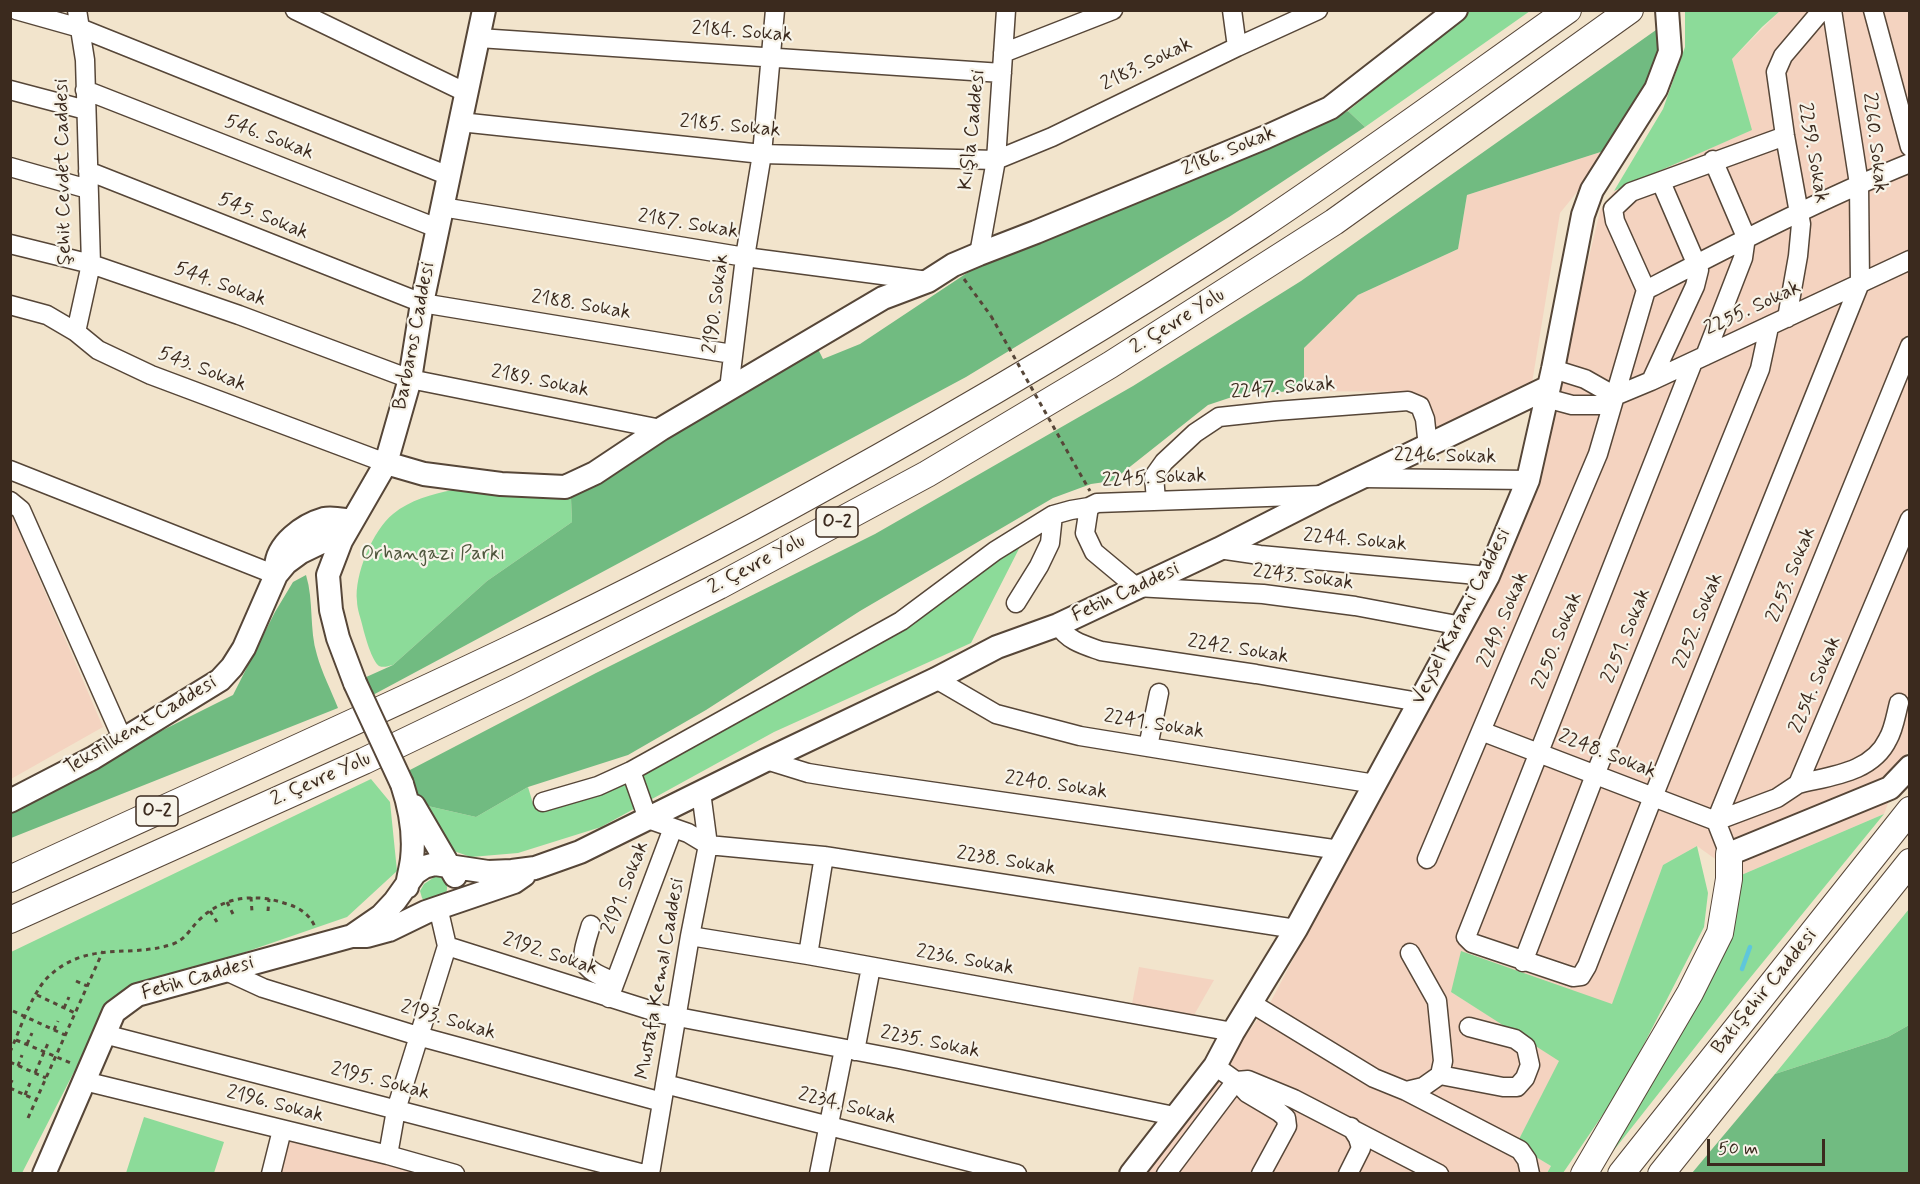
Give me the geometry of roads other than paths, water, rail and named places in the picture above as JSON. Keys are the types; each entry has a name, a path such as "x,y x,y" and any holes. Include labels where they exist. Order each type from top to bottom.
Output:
{"highway":[{"name":"2. Çevre Yolu","path":"10,879 345,728 511,649 816,492 1086,337 1253,231 1438,104 1568,10"},
{"name":"2. Çevre Yolu","path":"10,920 364,761 528,682 719,586 927,474 1110,365 1334,222 1630,10"},
{"name":"Batışehir Caddesi","path":"1621,1173 1910,810"},
{"path":"1584,1173 1690,993 1720,933 1730,879 1729,854"},
{"name":"Batışehir Caddesi","path":"1661,1173 1910,862"}],"main road":[{"name":"Barbaros Caddesi","path":"402,784 355,683 338,638 331,610 328,575 340,541 386,463 410,379 439,218 484,10"},
{"name":"2186. Sokak","path":"386,463 424,474 501,484 565,487 595,473 661,429 883,298 928,281 953,265 1222,155 1330,108 1456,10"},
{"name":"Veysel Karani Caddesi","path":"1131,1173 1215,1066 1233,1032 1296,929 1488,576 1528,480 1585,209 1592,190 1656,89 1670,52 1667,10"},
{"name":"Fetih Caddesi","path":"535,868 580,852 936,679 997,647 1058,625 1219,549 1549,385"},
{"path":"276,575 301,552 330,538 352,521"},
{"path":"276,575 291,568 316,569 328,575"},
{"name":"Tekstilkent Caddesi","path":"14,798 93,758 199,694 226,673 244,648 276,575"},
{"path":"1729,854 1890,788 1910,766"},
{"path":"402,784 458,882 440,907"},
{"path":"402,784 409,806 413,837 407,892 414,906 440,907"},
{"path":"352,936 381,916 415,873 424,867 435,864 488,872 535,868"},
{"path":"352,936 367,936 389,930 440,907 514,882 535,868"},
{"name":"Fetih Caddesi","path":"44,1173 114,1012 137,995 352,936"}],"street":[{"path":"16,10 78,19 449,176"},
{"path":"295,10 467,93"},
{"name":"2190. Sokak","path":"729,389 745,257 762,154 776,10"},
{"name":"Kışla Caddesi","path":"979,254 996,160 1006,10"},
{"path":"1003,53 1113,10"},
{"path":"1232,10 1237,47"},
{"name":"2183. Sokak","path":"996,160 1052,137 1318,10"},
{"name":"2259. Sokak","path":"1787,318 1802,224 1785,136 1776,72 1783,56 1822,10"},
{"name":"2260. Sokak","path":"1832,10 1859,184 1860,283"},
{"path":"1873,10 1910,147"},
{"name":"Şehit Cevdet Caddesi","path":"76,332 91,264 85,60 78,19"},
{"name":"2184. Sokak","path":"478,38 1002,73"},
{"path":"10,90 86,110"},
{"name":"546. Sokak","path":"85,90 439,218"},
{"name":"2185. Sokak","path":"460,122 762,154 996,160"},
{"path":"1785,136 1713,160 1661,182 1630,192 1613,209 1615,221 1646,290 1746,237 1859,184 1910,163"},
{"path":"1713,160 1746,237"},
{"name":"545. Sokak","path":"10,167 88,180 422,303"},
{"path":"1652,381 1700,270 1661,182"},
{"name":"2187. Sokak","path":"439,218 928,281"},
{"name":"2250. Sokak","path":"1523,962 1472,942 1466,937 1538,752 1699,359 1743,258 1746,237"},
{"name":"544. Sokak","path":"10,244 91,264 239,315 410,379"},
{"name":"2255. Sokak","path":"1549,385 1572,405 1601,405 1615,396 1652,381 1910,260"},
{"name":"2252. Sokak","path":"1523,962 1573,977 1581,975 1587,966 1860,283"},
{"name":"2249. Sokak","path":"1427,859 1598,454 1646,290"},
{"name":"2188. Sokak","path":"422,303 732,354"},
{"name":"543. Sokak","path":"10,305 47,315 76,332 98,350 151,375 386,463"},
{"name":"2251. Sokak","path":"1523,962 1595,775 1760,369 1769,327"},
{"name":"2253. Sokak","path":"1716,821 1910,346"},
{"name":"2189. Sokak","path":"410,379 661,429"},
{"path":"1549,385 1585,379 1615,396"},
{"name":"2247. Sokak","path":"1156,500 1154,476 1164,462 1195,433 1219,417 1408,401 1420,406 1425,419 1428,447"},
{"path":"10,470 276,575"},
{"name":"2246. Sokak","path":"1361,478 1528,480"},
{"name":"2245. Sokak","path":"1136,587 1094,552 1085,533 1093,505 1156,500 1325,495"},
{"path":"10,501 21,510 123,740"},
{"path":"543,802 598,786 631,771 901,621 995,550 1053,515 1093,505"},
{"path":"1016,603 1050,543 1053,515"},
{"name":"2254. Sokak","path":"1798,784 1910,519"},
{"name":"2244. Sokak","path":"1219,549 1260,555 1488,576"},
{"name":"2243. Sokak","path":"1136,587 1263,594 1355,606 1462,626"},
{"name":"2242. Sokak","path":"1058,625 1064,634 1077,642 1101,651 1256,674 1419,702"},
{"name":"2241. Sokak","path":"936,679 996,714 1080,736 1375,784"},
{"path":"1148,747 1159,693"},
{"path":"1729,854 1716,821 1777,798 1798,784 1847,772 1872,761 1888,739 1899,703"},
{"name":"2248. Sokak","path":"1481,731 1716,821"},
{"name":"2240. Sokak","path":"766,760 808,772 845,779 1340,850"},
{"path":"631,771 648,819 688,833 708,845"},
{"name":"Mustafa Kemal Caddesi","path":"650,1173 690,936 708,845 701,792"},
{"name":"2191. Sokak","path":"612,990 673,828"},
{"name":"2238. Sokak","path":"708,845 824,856 1296,929"},
{"path":"808,955 824,856"},
{"path":"388,1155 396,1110 447,946 440,907"},
{"path":"591,925 582,955 586,967 612,990"},
{"name":"2236. Sokak","path":"690,936 808,955 1233,1032"},
{"name":"2192. Sokak","path":"447,946 612,990 677,1017"},
{"path":"1406,1091 1423,1087 1440,1075 1443,1061 1437,1001 1410,953"},
{"path":"819,1173 871,967"},
{"name":"2193. Sokak","path":"225,971 263,988 418,1036 662,1102"},
{"path":"1251,1003 1374,1078 1406,1091 1520,1150 1527,1160 1530,1173"},
{"name":"2235. Sokak","path":"677,1017 1174,1116"},
{"path":"1440,1075 1503,1087 1517,1087 1525,1078 1530,1065 1526,1047 1515,1039 1468,1027"},
{"name":"2195. Sokak","path":"104,1034 644,1173"},
{"path":"1215,1066 1236,1081 1247,1093 1286,1118 1287,1126 1261,1173"},
{"name":"2196. Sokak","path":"86,1076 282,1130 455,1173"},
{"path":"1166,1173 1236,1081 1248,1080 1294,1099 1351,1127 1416,1166 1439,1173"},
{"name":"2234. Sokak","path":"665,1084 1017,1173"},
{"path":"1348,1173 1361,1148 1351,1127"},
{"path":"272,1173 282,1130"}],"waterway":[{"path":"1742,969 1750,947"}],"park label":[{"name":"Orhangazi Parkı","path":"433,555"}]}
